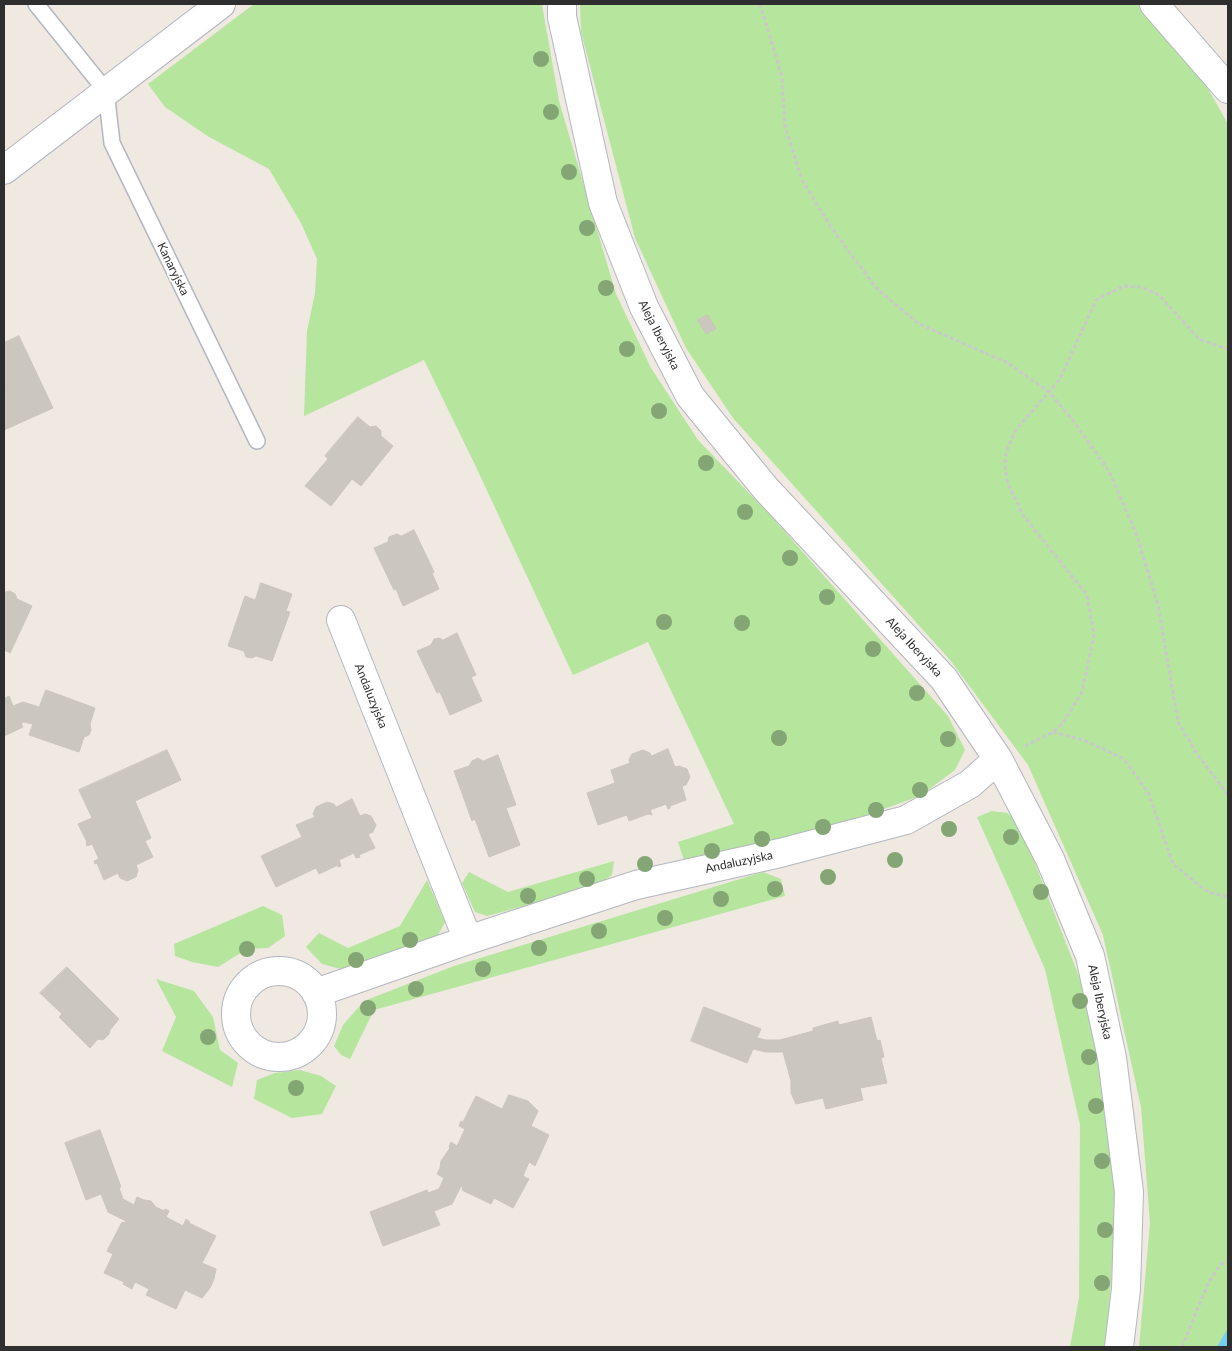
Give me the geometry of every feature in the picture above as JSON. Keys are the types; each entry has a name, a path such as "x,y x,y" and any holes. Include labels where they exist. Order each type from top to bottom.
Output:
{"street":[{"path":"4,170 220,4"},
{"name":"Aleja Iberyjska","path":"562,4 562,17 602,203 644,307 690,396 766,488 944,679 998,760 1050,859 1090,956 1112,1058 1129,1192 1126,1289 1119,1347"},
{"path":"1154,4 1228,90"},
{"name":"Andaluzyjska","path":"341,620 468,940"},
{"name":"Andaluzyjska","path":"316,993 468,940 636,885 780,853 906,820 970,784 998,760"}],"lane":[{"path":"36,4 106,92"},
{"name":"Kanaryjska","path":"106,92 112,143 257,441"}],"path":[{"path":"759,4 782,78 785,126 802,180 829,224 876,288 919,324 1008,363 1049,392 1072,419 1109,471 1136,532 1158,605 1178,722 1197,754 1228,794"},
{"path":"998,760 1052,732 1064,722 1082,692 1094,634 1088,595 1024,515 1008,484 1005,467 1006,452 1015,431 1060,378 1096,300 1124,286 1141,287 1159,296 1199,339 1228,349"},
{"path":"1052,732 1086,742 1124,759 1149,794 1173,864 1208,892 1228,897"},
{"path":"1182,1347 1209,1281 1220,1264 1228,1260"}],"green space":[{"path":"254,4 542,4 559,101 616,294 651,368 698,440 771,516 948,716 965,750 955,770 920,796 817,833 685,863 678,842 734,824 648,642 573,675 424,360 304,416 307,331 315,293 317,259 301,223 269,169 209,137 165,107 148,84"},
{"path":"580,4 1140,4 1207,87 1228,124 1228,1347 1139,1347 1150,1223 1141,1107 1103,935 1028,765 950,660 733,418 686,348 635,238 581,32"},
{"path":"992,811 1007,813 1019,822 1092,1010 1114,1172 1115,1220 1108,1326 1104,1347 1070,1347 1079,1298 1080,1125 1045,969 977,817"},
{"path":"614,861 612,875 595,887 487,916 475,912 462,883 469,872 508,892"},
{"path":"763,872 781,879 785,896 374,1010 350,1059 341,1055 334,1046 343,1025 364,1001 454,966"},
{"path":"427,880 445,922 436,939 348,971 322,964 306,947 319,933 348,948 400,926"},
{"path":"263,906 282,915 285,936 268,948 247,949 218,967 192,962 175,956 174,944"},
{"path":"156,979 194,991 213,1017 220,1050 238,1063 232,1087 162,1051 176,1017"},
{"path":"300,1070 321,1076 336,1086 322,1114 292,1118 254,1099 257,1080 275,1073"}],"water":[{"path":"1228,1328 1228,1347 1217,1347"}],"building":[{"path":"708,315 716,329 706,334 698,320"},
{"path":"19,336 36,372 4,387 4,343"},
{"path":"36,372 53,408 4,430 4,387"},
{"path":"358,417 370,427 376,426 381,431 381,436 393,446 361,486 352,479 331,506 305,486 328,459 325,456"},
{"path":"414,530 434,572 432,573 439,589 403,606 374,548 388,542 389,537 397,534 401,536"},
{"path":"261,583 292,594 286,611 290,612 272,661 256,656 252,658 246,657 244,651 228,646 245,596 255,600"},
{"path":"10,591 15,594 17,599 32,606 10,653 4,650 4,593"},
{"path":"457,633 476,675 471,677 482,701 450,715 440,692 437,693 417,651 431,645 434,639 439,638 443,640"},
{"path":"46,690 95,708 90,724 91,730 89,735 84,737 79,752 29,735 33,724 24,722 21,723 23,727 4,736 4,699 9,696 13,706 23,702 39,707"},
{"path":"668,749 675,767 679,766 687,769 690,777 686,785 682,786 686,800 670,806 668,809 666,804 650,810 652,815 648,814 629,821 627,815 598,825 587,793 615,783 611,770 630,763 629,760 632,754 643,750 650,753 651,756"},
{"path":"167,750 181,780 135,801 151,838 145,841 153,857 136,865 138,870 136,877 127,881 120,878 118,873 104,880 97,863 95,864 94,861 99,859 92,844 87,846 87,842 78,824 92,818 79,790"},
{"path":"498,755 516,805 506,808 520,845 489,857 475,819 472,821 454,771 469,766 472,761 478,758 483,761"},
{"path":"352,799 360,816 365,814 371,816 376,825 373,832 368,834 375,848 359,855 360,857 356,858 354,853 339,860 341,866 338,867 338,865 319,874 316,868 276,887 261,856 302,837 296,825 315,817 313,814 316,807 327,802 334,804 336,807"},
{"path":"67,967 119,1019 103,1040 98,1039 90,1048 59,1017 62,1014 40,993"},
{"path":"704,1007 761,1029 757,1038 766,1040 780,1040 813,1031 813,1028 838,1021 839,1025 871,1017 877,1041 880,1040 884,1057 881,1058 887,1083 860,1088 863,1100 826,1109 823,1098 796,1104 791,1093 791,1081 783,1052 766,1052 753,1049 747,1063 691,1041"},
{"path":"509,1095 528,1101 538,1111 531,1126 549,1135 535,1166 529,1162 523,1176 529,1179 513,1208 494,1198 491,1204 462,1190 463,1187 461,1186 452,1204 434,1211 440,1225 383,1246 370,1212 427,1190 428,1193 439,1189 444,1178 437,1174 441,1161 450,1148 451,1142 457,1146 465,1129 459,1126 461,1121 463,1122 476,1096 502,1109"},
{"path":"100,1130 121,1187 119,1188 123,1199 134,1205 137,1197 151,1201 156,1207 169,1211 166,1217 183,1226 186,1219 189,1223 216,1236 202,1263 216,1269 210,1288 202,1298 185,1290 176,1309 146,1295 149,1289 135,1282 132,1289 123,1284 124,1282 104,1273 113,1254 107,1251 122,1222 126,1221 108,1212 101,1194 86,1200 65,1143"}]}
